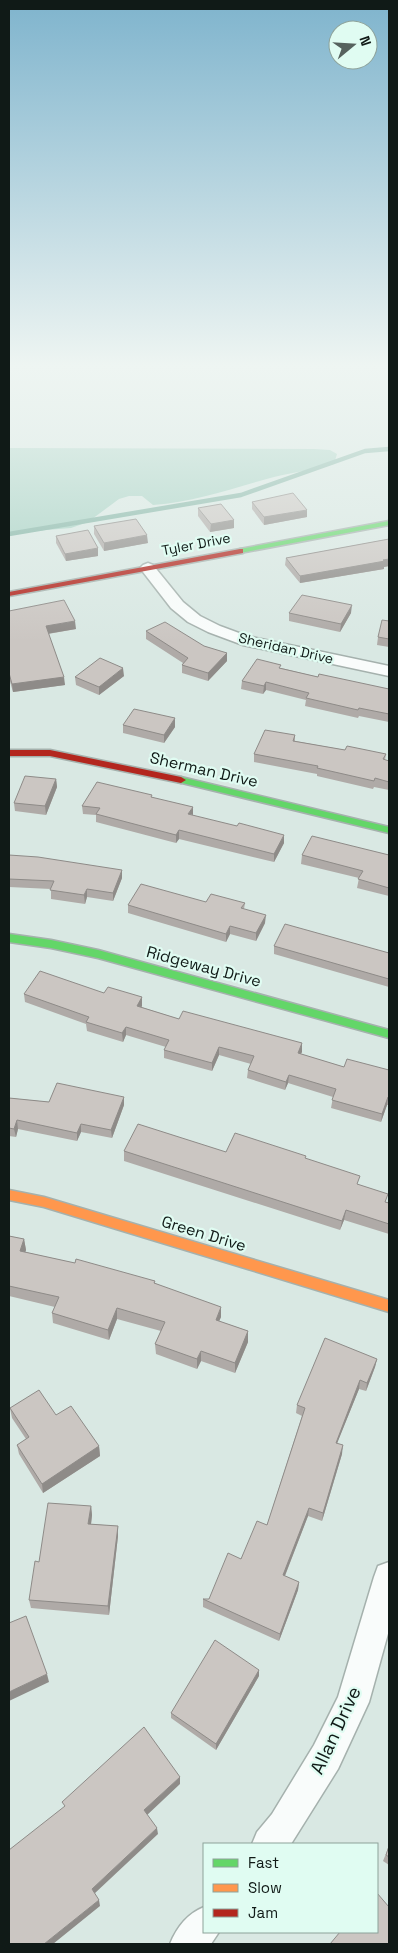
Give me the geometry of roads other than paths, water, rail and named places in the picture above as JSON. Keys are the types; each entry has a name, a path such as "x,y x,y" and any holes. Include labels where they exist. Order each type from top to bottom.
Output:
{"street":[{"name":"Tyler Drive","path":"9,594 389,523"},
{"name":"Sheridan Drive","path":"148,568 177,605 194,619 214,629 243,640 389,671"},
{"name":"Sherman Drive","path":"9,753 50,753 124,768 389,830"},
{"name":"Ridgeway Drive","path":"9,938 51,944 98,954 389,1034"},
{"name":"Green Drive","path":"9,1194 52,1205 389,1306"},
{"name":"Allan Drive","path":"270,1843 284,1826 326,1757 353,1702 389,1577"},
{"path":"188,1944 203,1926"}],"waterway":[{"path":"9,534 241,495 345,458"}]}
